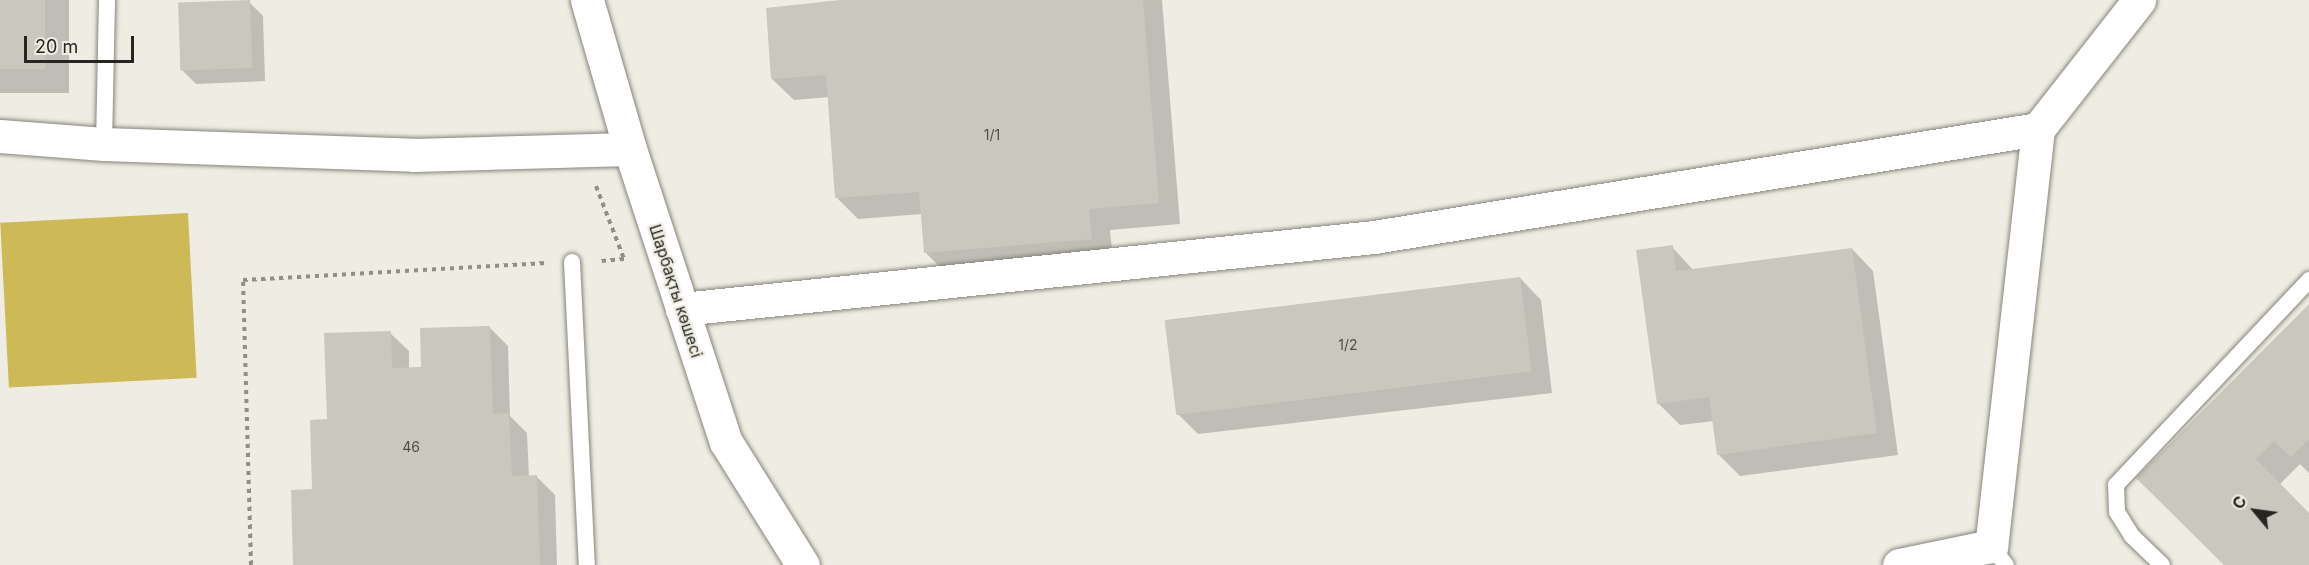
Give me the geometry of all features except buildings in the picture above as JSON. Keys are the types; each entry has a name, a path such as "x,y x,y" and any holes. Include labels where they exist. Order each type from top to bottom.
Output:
{"street":[{"name":"Шарбақты көшесі","path":"587,0 630,149 726,442 803,565"},
{"path":"1922,563 1999,556 2038,129 2139,0"},
{"path":"682,309 1374,237 2038,129"},
{"path":"0,136 104,144 414,155 630,149"}],"lane":[{"path":"104,144 107,0"},
{"path":"572,262 588,565"},
{"path":"2162,565 2132,536 2117,512 2116,485 2309,280"}],"path":[{"path":"251,565 243,280 624,260 583,151"}],"shaded area":[{"path":"188,213 197,378 9,388 0,223"}]}
